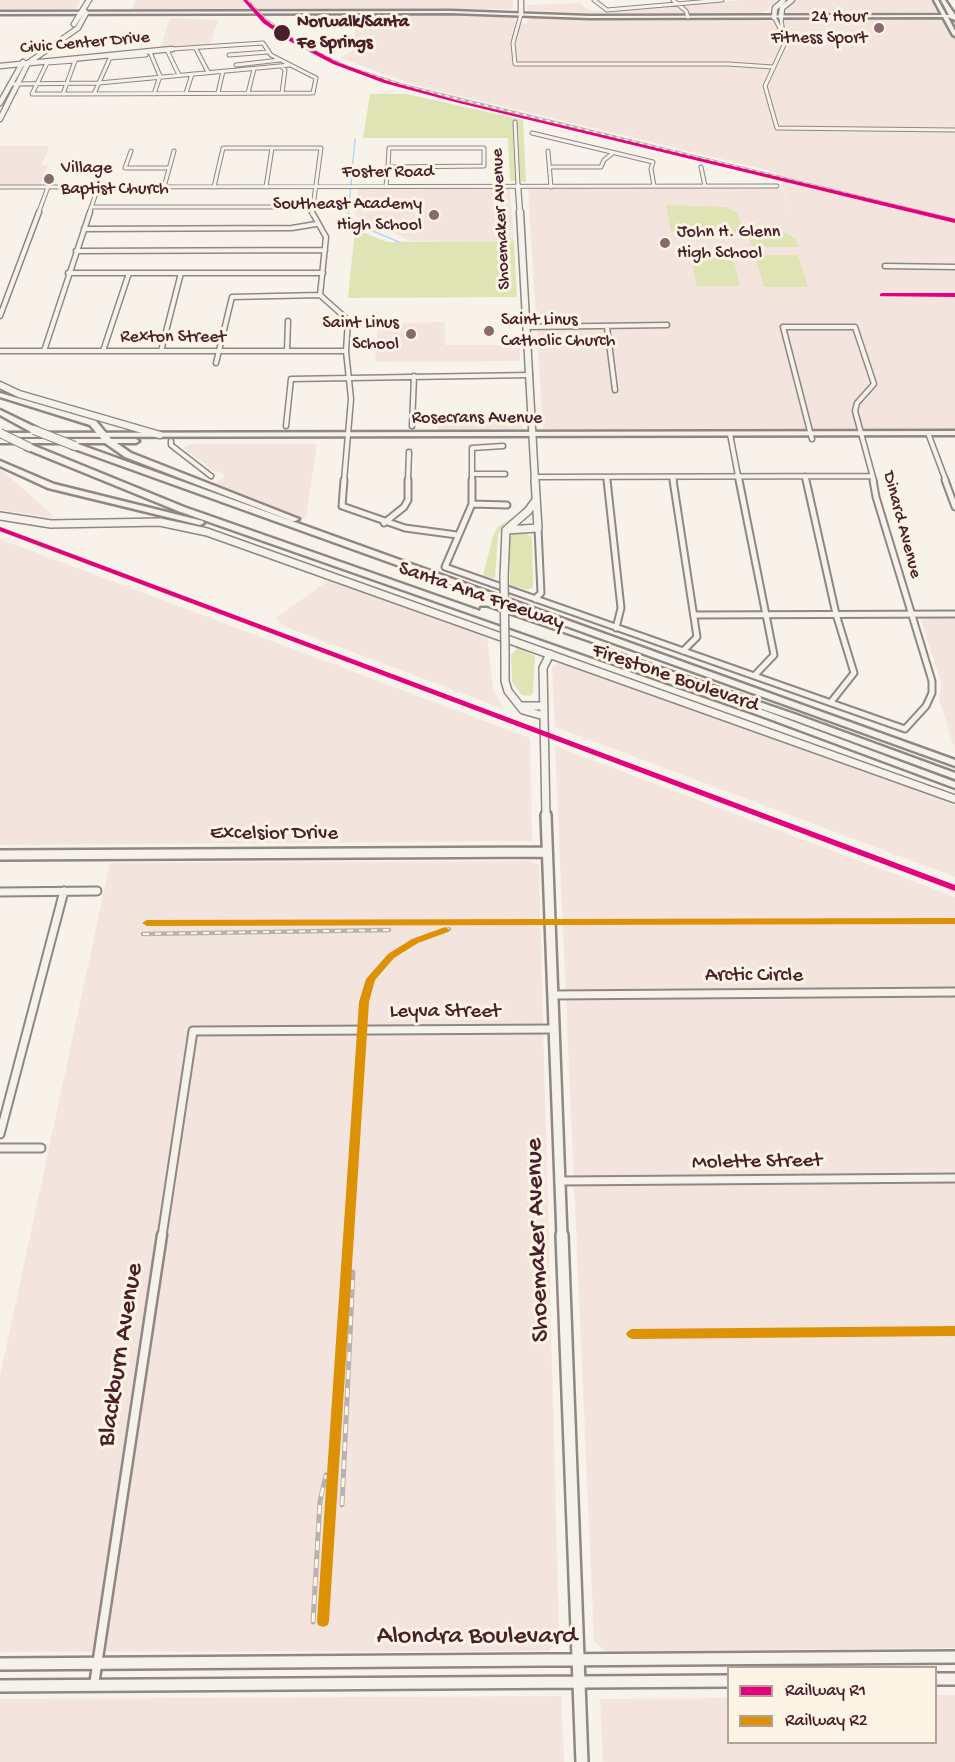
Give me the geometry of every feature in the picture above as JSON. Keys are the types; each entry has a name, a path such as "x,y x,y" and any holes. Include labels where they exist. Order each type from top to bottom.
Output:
{"highway":[{"path":"0,395 93,423 104,438 128,455 264,506 316,528 332,539"},
{"name":"Santa Ana Freeway","path":"0,412 34,430 148,474 818,712 955,763"},
{"name":"Santa Ana Freeway","path":"0,434 132,490 955,785"},
{"path":"0,463 51,486 208,525 296,555 359,573"},
{"path":"148,474 159,483 184,493 719,682 955,769"},
{"path":"132,490 147,491 165,497 955,776"},
{"path":"818,712 955,755"},
{"path":"871,753 955,790"}],"main road":[{"path":"936,0 955,34"},
{"path":"943,0 954,16"},
{"path":"11,13 50,11"},
{"path":"0,12 83,12"},
{"path":"0,12 451,12 688,16 954,16"},
{"name":"Rosecrans Avenue","path":"929,436 955,433"},
{"name":"Rosecrans Avenue","path":"0,434 171,441 237,438"},
{"name":"Rosecrans Avenue","path":"0,441 160,435 237,438 730,436 955,438"}],"street":[{"path":"0,103 21,64 78,28 89,0"},
{"path":"521,0 521,13 513,44 514,63 520,65 719,64 773,68"},
{"path":"594,0 601,8 608,10 722,0"},
{"path":"673,0 688,16"},
{"path":"783,32 774,16 777,6 784,0"},
{"path":"792,0 783,6 781,16 784,45 767,79 765,92 776,127 785,130 955,130"},
{"path":"66,37 83,12"},
{"path":"0,119 28,63 73,25"},
{"path":"63,94 76,64 75,61 46,63 32,94 63,94 93,94 123,94 154,94 186,93 313,93 316,78 268,52 263,43 170,50 179,75"},
{"path":"225,46 237,70"},
{"path":"195,49 208,72"},
{"name":"Civic Center Drive","path":"0,66 170,50"},
{"path":"229,55 268,52"},
{"path":"93,94 110,58 148,53 160,76 154,94"},
{"path":"236,65 281,60"},
{"path":"9,84 99,83 290,65"},
{"path":"282,67 285,70 282,93"},
{"path":"248,93 254,69"},
{"path":"218,93 223,71"},
{"path":"186,93 192,74"},
{"path":"123,94 129,80"},
{"path":"3,96 11,96"},
{"name":"Shoemaker Avenue","path":"515,122 541,593 536,599"},
{"path":"532,133 653,162 651,169 654,186"},
{"path":"214,187 223,148 321,148 312,215 326,237 320,295"},
{"path":"266,187 272,148"},
{"path":"386,186 387,167 389,148 484,148 484,166 387,167"},
{"path":"131,151 125,168 170,168"},
{"path":"164,187 174,151"},
{"path":"548,151 551,187"},
{"path":"550,167 602,167 604,160 613,153"},
{"path":"701,167 705,186"},
{"name":"Foster Road","path":"0,187 777,186"},
{"path":"0,316 48,187"},
{"path":"44,351 64,297 68,273 98,187"},
{"path":"92,207 313,207"},
{"path":"84,229 292,228 316,224"},
{"path":"76,251 325,250"},
{"path":"885,266 955,267"},
{"path":"68,273 323,273"},
{"path":"103,351 129,273"},
{"path":"161,351 181,273"},
{"path":"216,363 232,297 320,295 346,316 346,351 350,376 349,437 342,506 384,523 457,535 472,504 473,446 503,446"},
{"path":"287,351 288,321"},
{"path":"527,327 667,325"},
{"path":"607,327 615,390"},
{"name":"Dinard Avenue","path":"812,436 783,327 855,327 874,384 855,409 932,688 926,706 905,729"},
{"name":"Rexton Street","path":"0,351 346,351"},
{"path":"286,426 291,379 350,376 530,375"},
{"path":"412,426 414,376"},
{"path":"0,386 19,394 160,435"},
{"path":"730,436 774,655 755,675"},
{"path":"929,436 955,507"},
{"path":"171,441 171,445 211,477"},
{"path":"384,523 404,507 408,500 409,452"},
{"path":"472,474 505,474"},
{"path":"805,476 836,614 854,673 831,702"},
{"path":"535,477 872,476"},
{"path":"607,477 621,608 616,628"},
{"path":"673,477 697,637 682,651"},
{"path":"536,499 528,511 506,530 505,651 507,688 523,710 544,716"},
{"path":"472,504 507,505"},
{"name":"Firestone Boulevard","path":"0,516 51,524 137,521 181,526 207,532 955,799"},
{"path":"506,530 538,528"},
{"name":"Firestone Boulevard","path":"457,535 445,564 449,570 905,729"},
{"path":"694,615 955,614"},
{"name":"Shoemaker Avenue","path":"550,654 543,664 547,852 582,1762"},
{"path":"522,706 543,706"},
{"name":"Excelsior Drive","path":"0,855 547,852"},
{"path":"0,1134 63,891"},
{"path":"0,892 97,891"},
{"name":"Arctic Circle","path":"553,995 955,992"},
{"name":"Leyva Street","path":"193,1031 554,1029"},
{"name":"Blackburn Avenue","path":"94,1685 193,1031"},
{"path":"0,1148 41,1148"},
{"name":"Molette Street","path":"560,1182 955,1178"},
{"name":"Alondra Boulevard","path":"0,1664 955,1657"},
{"path":"937,1679 955,1679"},
{"name":"Alondra Boulevard","path":"0,1686 727,1681"}],"shaded area":[{"path":"0,0 80,0 77,8 72,9 0,9"},
{"path":"135,0 513,0 513,9 132,9"},
{"path":"741,0 778,0 768,10 758,13 593,13 527,10 527,5 580,3 588,10 608,12"},
{"path":"799,0 931,0 937,12 786,12 788,6"},
{"path":"455,13 511,16 514,17 515,23 526,24 531,16 955,18 955,29 948,30 951,34 955,34 955,430 543,429 528,189 783,188 792,217 782,182 775,172 415,85 340,58 352,51 357,14"},
{"path":"170,18 218,20 211,43 213,46 160,49"},
{"path":"0,146 49,146 42,165 48,165 40,185 0,185"},
{"name":"Southeast Academy High School","path":"358,188 510,188 514,241 411,241 357,217 355,214"},
{"name":"Saint Linus School","path":"445,322 445,345 520,345 520,361 375,362 378,323"},
{"path":"438,414 522,414 523,429 438,431"},
{"path":"189,444 317,444 306,517 303,519 214,483 224,478 223,473 213,471 184,448"},
{"path":"0,470 4,472 56,518 0,510"},
{"path":"0,539 530,738 532,841 0,845"},
{"path":"329,580 487,637 493,689 504,709 278,624 282,621 276,618"},
{"path":"955,617 955,750 939,699 942,685 921,620"},
{"path":"560,662 955,805 955,877 555,727 552,668"},
{"path":"555,746 955,897 955,1648 606,1652 594,1641"},
{"path":"530,861 539,865 559,1637 549,1651 0,1652 0,1376 110,863"},
{"path":"937,1695 955,1695 955,1762 603,1762 600,1699 727,1698 727,1744 937,1744"},
{"path":"561,1696 564,1762 0,1762 0,1699"}],"green space":[{"path":"370,94 407,94 523,120 526,182 510,181 508,138 363,138"},
{"path":"666,205 726,207 737,213 744,233 678,233 671,231"},
{"path":"747,228 783,232 795,238 799,247 756,247 751,245"},
{"path":"355,229 387,242 514,241 517,297 348,298"},
{"path":"690,253 732,253 740,286 697,286"},
{"path":"755,255 798,255 808,287 764,287"},
{"path":"523,509 505,523 498,535 495,578 483,576 493,536 498,527"},
{"path":"524,532 532,537 533,587 527,590 510,585 510,537 513,534"},
{"path":"518,647 535,656 533,693 530,696 522,695 512,682 511,655"}],"waterway":[{"path":"355,139 348,217 354,223 399,242"}],"railway":[{"path":"247,0 266,20 298,43 347,67 402,85 955,220"},
{"path":"882,295 955,295"},
{"path":"0,529 955,888"},
{"path":"147,923 955,921"},
{"path":"348,1236 364,1002 371,979 391,956 415,941 449,929"},
{"path":"143,934 389,930"},
{"path":"323,1621 349,1235"},
{"path":"342,1505 353,1272"},
{"path":"632,1334 955,1331"},
{"path":"313,1622 320,1501 326,1475"}],"rail line":[{"name":"R1","path":"245,0 265,22 293,41 335,63 386,82 455,101 955,221"},
{"name":"R1","path":"882,295 955,295"},
{"name":"R1","path":"0,529 955,888"},
{"name":"R2","path":"147,923 955,921"},
{"name":"R2","path":"323,1621 364,1002 371,979 391,956 415,941 445,930"},
{"name":"R2","path":"632,1334 955,1331"}],"place":[{"name":"24 Hour Fitness Sport","path":"879,28"},
{"name":"Norwalk/Santa Fe Springs","path":"282,33"},
{"name":"Village Baptist Church","path":"49,179"},
{"name":"Southeast Academy High School","path":"434,215"},
{"name":"John H. Glenn High School","path":"665,243"},
{"name":"Saint Linus Catholic Church","path":"489,331"},
{"name":"Saint Linus School","path":"411,334"}]}
